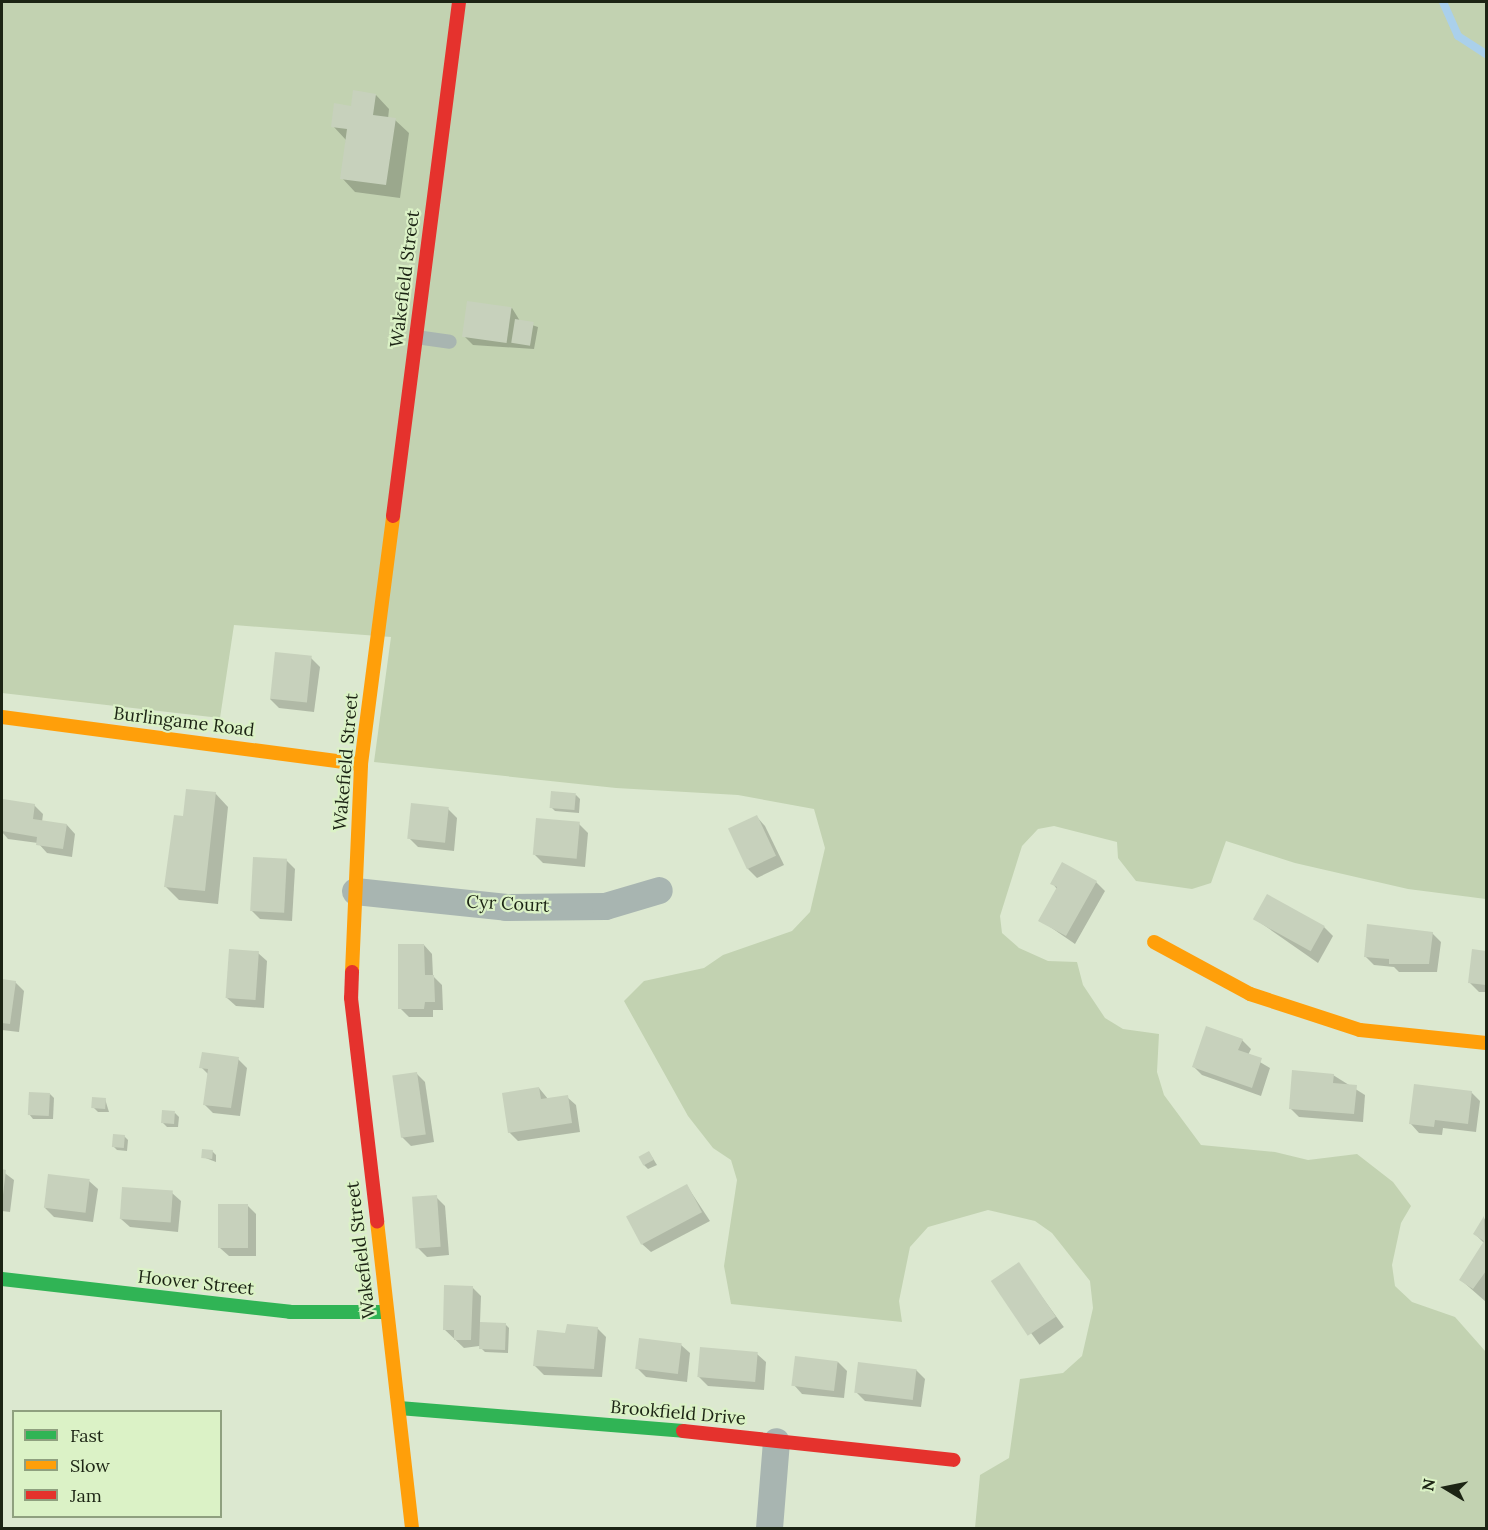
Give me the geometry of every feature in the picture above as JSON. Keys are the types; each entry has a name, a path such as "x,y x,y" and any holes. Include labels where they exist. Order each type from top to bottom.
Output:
{"street":[{"name":"Wakefield Street","path":"412,1528 351,998 361,764 459,2"},
{"name":"Burlingame Road","path":"2,717 361,764"},
{"name":"Cyr Court","path":"355,891 517,907 605,906 660,890"},
{"path":"1154,942 1250,994 1360,1030 1486,1043"},
{"name":"Hoover Street","path":"2,1279 290,1312 386,1312"},
{"name":"Brookfield Drive","path":"399,1408 776,1441 952,1460"},
{"path":"769,1528 776,1441"}],"lane":[{"path":"416,337 450,342"}],"green space":[{"path":"2,2 1486,2 1486,899 1408,889 1295,863 1226,841 1211,883 1192,889 1136,881 1118,858 1117,842 1054,826 1038,829 1022,846 1000,916 1002,933 1019,948 1048,961 1077,962 1083,985 1105,1018 1123,1029 1159,1034 1157,1072 1164,1095 1201,1145 1275,1152 1308,1160 1357,1154 1393,1182 1411,1206 1401,1223 1392,1265 1395,1286 1412,1302 1455,1317 1486,1352 1486,1528 975,1528 980,1475 1009,1458 1020,1379 1063,1373 1082,1356 1093,1308 1090,1281 1052,1233 1035,1221 988,1210 928,1227 910,1247 899,1301 902,1322 731,1304 724,1266 737,1180 731,1160 713,1148 688,1116 624,1001 644,981 704,968 723,955 792,931 810,912 825,848 814,809 738,795 616,788 374,762 391,637 234,625 220,718 2,693"}],"building":[{"path":"353,90 376,94 373,115 396,118 386,185 340,179 347,129 331,127 334,103 351,106"},
{"path":"467,301 512,307 507,343 462,337"},
{"path":"515,319 534,322 530,346 511,343"},
{"path":"275,652 312,656 307,703 270,699"},
{"path":"186,789 216,792 205,891 164,887 174,815 183,816"},
{"path":"551,791 576,793 574,810 550,808"},
{"path":"3,799 35,804 33,819 67,824 63,849 36,845 37,837 2,831"},
{"path":"411,803 449,807 445,843 407,839"},
{"path":"757,815 776,856 747,869 728,829"},
{"path":"536,818 580,822 577,859 533,855"},
{"path":"253,857 287,859 284,913 250,911"},
{"path":"1062,862 1097,881 1066,936 1038,921 1057,887 1050,884"},
{"path":"1267,894 1325,926 1311,951 1253,919"},
{"path":"1367,924 1433,932 1429,964 1389,964 1389,959 1364,957"},
{"path":"398,944 424,944 425,975 434,975 435,1002 425,1002 424,1009 398,1009"},
{"path":"229,949 259,951 256,1000 226,998"},
{"path":"1472,949 1486,951 1486,985 1468,983"},
{"path":"2,979 16,981 10,1024 2,1023"},
{"path":"1206,1026 1243,1039 1238,1050 1262,1058 1252,1088 1192,1067"},
{"path":"202,1052 239,1057 231,1108 203,1105 208,1069 199,1068"},
{"path":"1292,1070 1334,1074 1333,1083 1357,1085 1354,1114 1289,1109"},
{"path":"417,1072 426,1134 401,1138 392,1075"},
{"path":"1414,1084 1472,1091 1468,1124 1435,1120 1434,1127 1409,1124"},
{"path":"539,1087 541,1099 568,1095 572,1123 508,1133 502,1093"},
{"path":"29,1092 50,1093 49,1116 28,1115"},
{"path":"92,1097 106,1098 105,1109 91,1108"},
{"path":"162,1110 175,1111 174,1124 161,1123"},
{"path":"113,1134 125,1135 124,1148 112,1147"},
{"path":"202,1149 213,1150 212,1159 201,1158"},
{"path":"649,1151 654,1160 643,1166 639,1157"},
{"path":"2,1169 6,1170 3,1195 2,1195"},
{"path":"48,1174 90,1179 86,1213 44,1208"},
{"path":"687,1184 702,1212 641,1245 626,1216"},
{"path":"122,1187 173,1191 171,1222 120,1219"},
{"path":"437,1195 441,1247 416,1249 412,1197"},
{"path":"218,1204 248,1204 248,1248 218,1248"},
{"path":"1484,1216 1486,1271 1473,1289 1459,1280 1484,1241 1473,1234"},
{"path":"1019,1262 1056,1317 1028,1336 991,1281"},
{"path":"444,1285 473,1286 471,1340 454,1340 454,1330 443,1330"},
{"path":"480,1322 506,1323 505,1350 479,1349"},
{"path":"567,1324 598,1327 594,1369 533,1366 537,1330 565,1333"},
{"path":"639,1338 682,1343 678,1374 635,1369"},
{"path":"700,1347 758,1352 755,1382 697,1377"},
{"path":"795,1356 838,1361 834,1391 791,1386"},
{"path":"858,1362 917,1369 913,1400 854,1393"}],"waterway":[{"path":"1443,2 1458,36 1486,54"}],"traffic: fast":[{"path":"2,1279 290,1312 386,1312"},
{"path":"399,1408 683,1431"}],"traffic: slow":[{"path":"352,972 361,764 393,516"},
{"path":"2,717 361,764"},
{"path":"1154,942 1250,994 1360,1030 1486,1043"},
{"path":"377,1221 412,1528"}],"traffic: jam":[{"path":"393,516 459,2"},
{"path":"352,972 351,998 377,1221"},
{"path":"683,1431 953,1460"}]}
